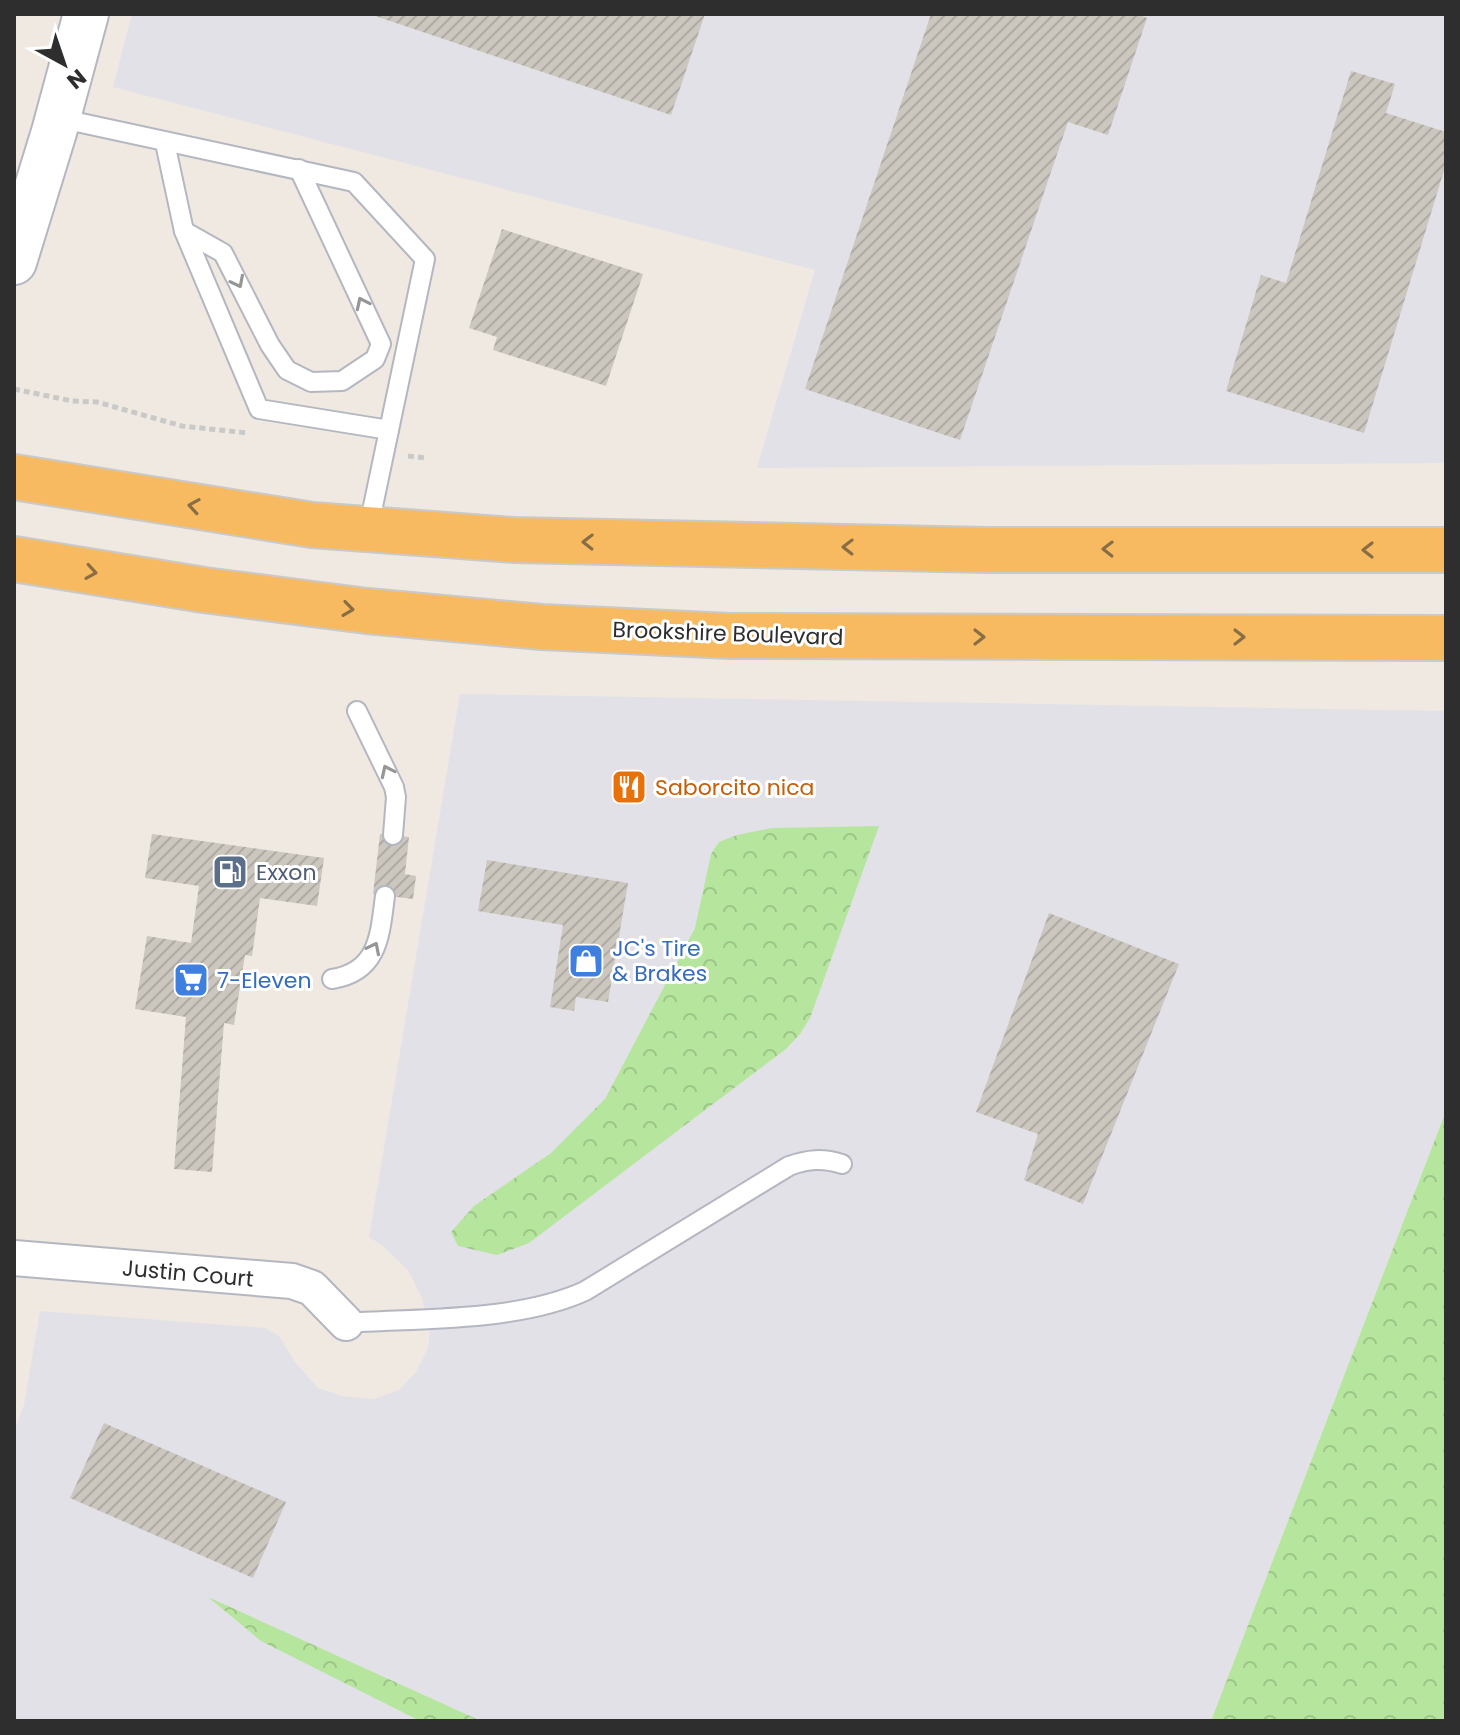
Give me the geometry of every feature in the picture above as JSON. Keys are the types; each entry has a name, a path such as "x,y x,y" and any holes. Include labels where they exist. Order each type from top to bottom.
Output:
{"highway":[{"path":"14,477 312,525 514,540 987,550 1446,550"},
{"name":"Brookshire Boulevard","path":"14,559 204,590 337,607 542,627 745,636 1446,638"}],"street":[{"path":"14,262 86,14"},
{"name":"Justin Court","path":"14,1258 292,1281 312,1288 346,1323"}],"lane":[{"path":"58,118 354,182 425,259 368,530"},
{"path":"165,143 184,231 259,409 389,430"},
{"path":"184,231 223,253 270,345 287,370 311,382 342,381 375,359 381,344 299,169"},
{"path":"357,711 394,787 393,835"},
{"path":"332,979 353,973 373,954 381,933 385,896"},
{"path":"346,1323 503,1312 565,1300 585,1291 789,1166 807,1160 829,1160 842,1164"}],"path":[{"path":"14,389 72,401 97,402 182,426 255,435"},
{"path":"385,454 427,458"}],"shaded area":[{"path":"132,14 1446,14 1446,463 757,468 815,270 113,87"},
{"path":"460,694 1446,711 1446,1111 1211,1721 14,1721 14,1431 24,1405 40,1311 265,1328 279,1336 295,1362 318,1388 342,1396 374,1399 399,1390 416,1372 428,1348 430,1329 422,1298 408,1270 369,1237"}],"green space":[{"path":"879,826 810,1018 786,1049 529,1243 497,1255 458,1246 451,1232 474,1206 551,1153 605,1099 695,928 711,854 719,842 772,828"},
{"path":"1446,1111 1446,1721 1211,1721"},
{"path":"208,1597 481,1721 420,1721 261,1641"}],"building":[{"path":"369,14 705,14 671,115"},
{"path":"931,14 1137,14 1147,18 1108,135 1068,122 960,440 805,389"},
{"path":"1351,71 1395,84 1386,113 1446,132 1446,164 1364,433 1226,391 1261,275 1286,283"},
{"path":"502,229 643,274 606,386 493,350 497,337 469,328"},
{"path":"152,834 324,858 317,906 260,898 252,956 245,955 234,1025 224,1023 212,1172 174,1169 186,1017 135,1009 147,936 191,943 199,886 145,878"},
{"path":"380,834 409,837 405,874 416,876 413,899 373,894"},
{"name":"JC's Tire & Brakes","path":"487,860 628,883 608,1002 576,997 574,1011 550,1007 563,925 478,911"},
{"path":"1049,913 1179,964 1083,1204 1024,1180 1038,1134 976,1112"},
{"path":"104,1423 286,1502 253,1578 70,1498"}],"place":[{"name":"Saborcito nica","path":"629,787"},
{"name":"Exxon","path":"230,872"},
{"name":"JC's Tire & Brakes","path":"586,961"},
{"name":"7-Eleven","path":"191,980"}]}
